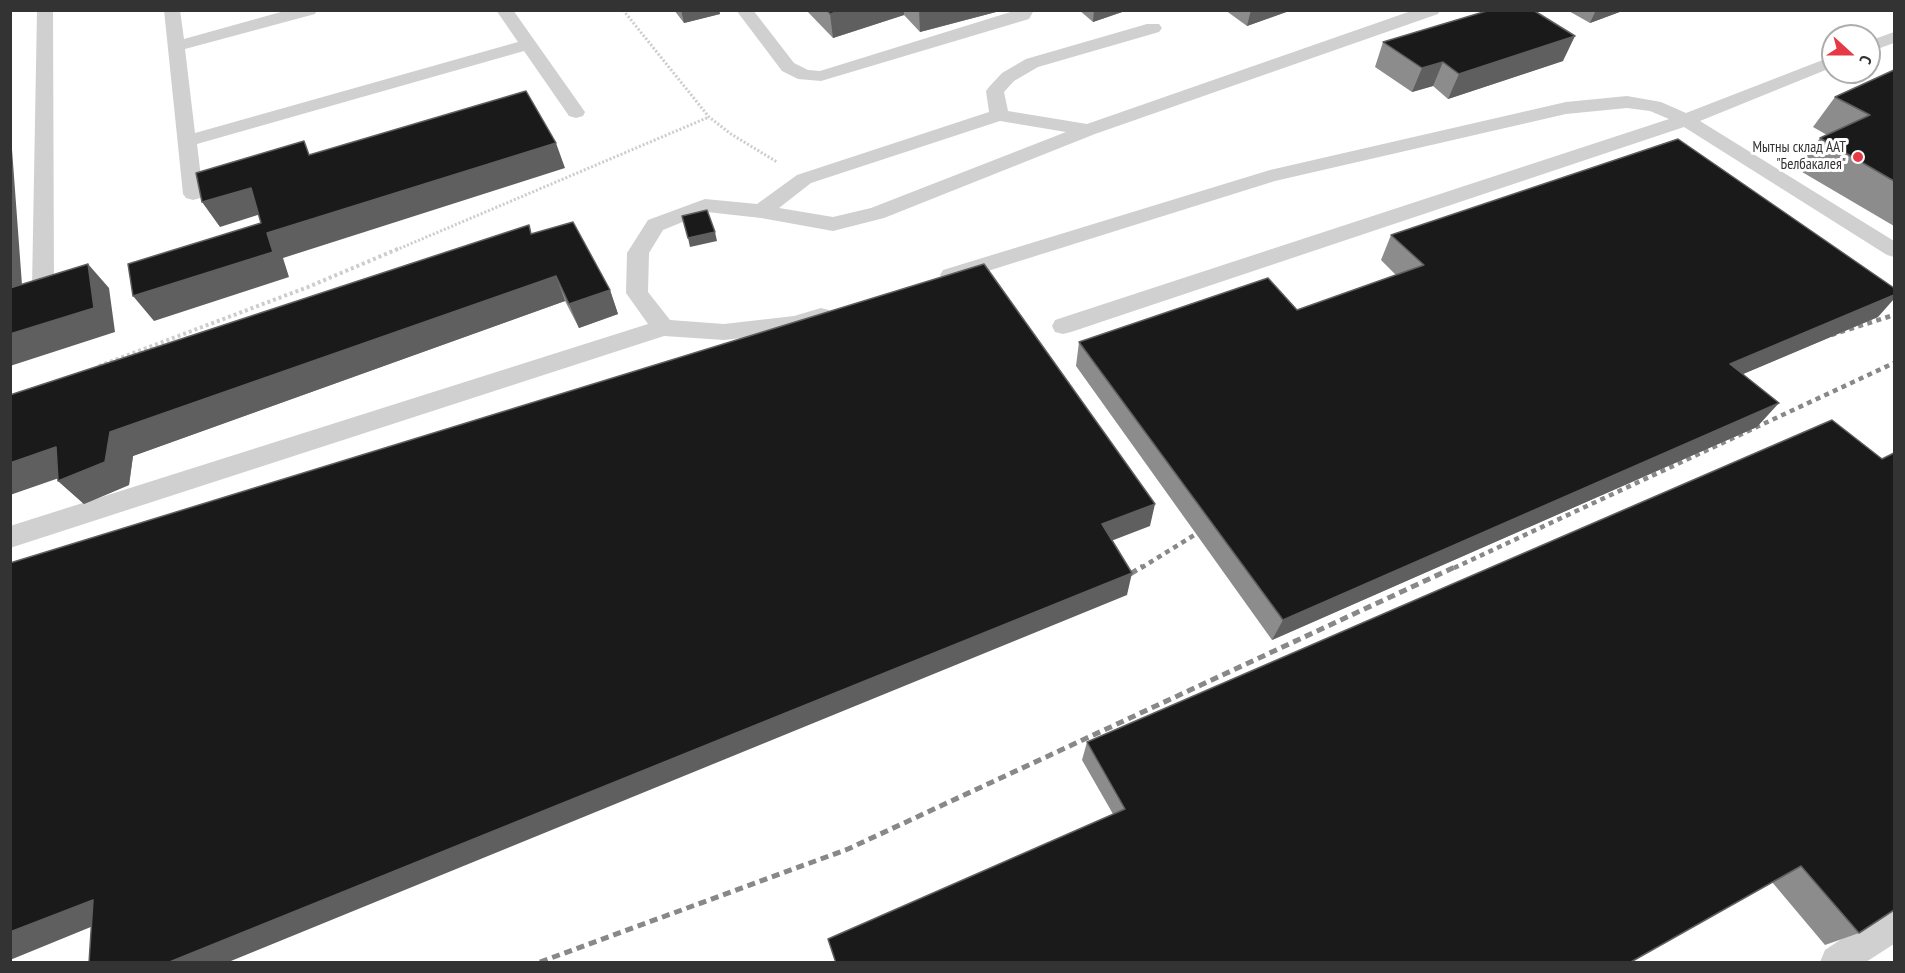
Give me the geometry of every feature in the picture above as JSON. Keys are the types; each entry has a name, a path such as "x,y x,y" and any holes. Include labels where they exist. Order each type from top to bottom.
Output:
{"lane":[{"path":"10,310 20,307 43,291 45,10"},
{"path":"172,10 193,194"},
{"path":"176,46 309,10"},
{"path":"504,10 576,112"},
{"path":"744,10 788,67 804,75 821,76 1023,15 1026,10"},
{"path":"663,328 637,293 638,253 656,225 705,205 761,211 833,224 877,213 1088,130 1432,10"},
{"path":"999,115 995,91 1008,77 1032,63 1153,28"},
{"path":"187,141 529,44"},
{"path":"1063,326 1686,120 1821,66"},
{"path":"930,282 1270,176 1566,108 1627,102 1654,106 1686,120 1894,250"},
{"path":"761,211 804,179 999,115 1088,130"},
{"path":"10,537 663,328 724,332 794,324 840,310"},
{"path":"1838,963 1894,924"}],"path":[{"path":"624,10 709,117 731,134 804,179"},
{"path":"90,369 308,288 709,117"}],"building":[{"path":"827,10 842,10 830,14"},
{"path":"1490,10 1533,10 1575,36 1459,74 1443,62 1422,68 1383,42"},
{"path":"1894,70 1894,181 1820,138 1870,115 1835,97 1863,84 1881,84 1881,76"},
{"path":"526,91 556,143 267,233 273,252 133,296 128,264 261,223 251,188 202,202 196,173 304,141 309,155"},
{"path":"1678,139 1894,288 1894,295 1730,364 1779,403 1283,620 1079,342 1268,278 1297,310 1424,265 1391,235"},
{"path":"707,210 715,232 688,238 682,216"},
{"path":"573,222 610,290 569,304 556,276 110,432 105,462 58,481 56,447 10,463 10,395 529,225 531,234"},
{"path":"88,264 94,308 10,334 10,288"},
{"path":"984,264 1155,504 1102,524 1132,573 167,963 89,963 93,900 10,932 10,563"},
{"path":"1832,420 1882,459 1894,453 1894,910 1859,933 1801,866 1629,963 836,963 828,939 1125,809 1087,742"}],"railway":[{"path":"1831,335 1894,315"},
{"path":"1454,568 1894,363"},
{"path":"1141,568 1196,534 1213,529"},
{"path":"1119,581 1143,566"},
{"path":"540,962 848,849 1457,566"}],"place":[{"name":"Мытны склад ААТ \"Белбакалея\"","path":"1858,157"}]}
